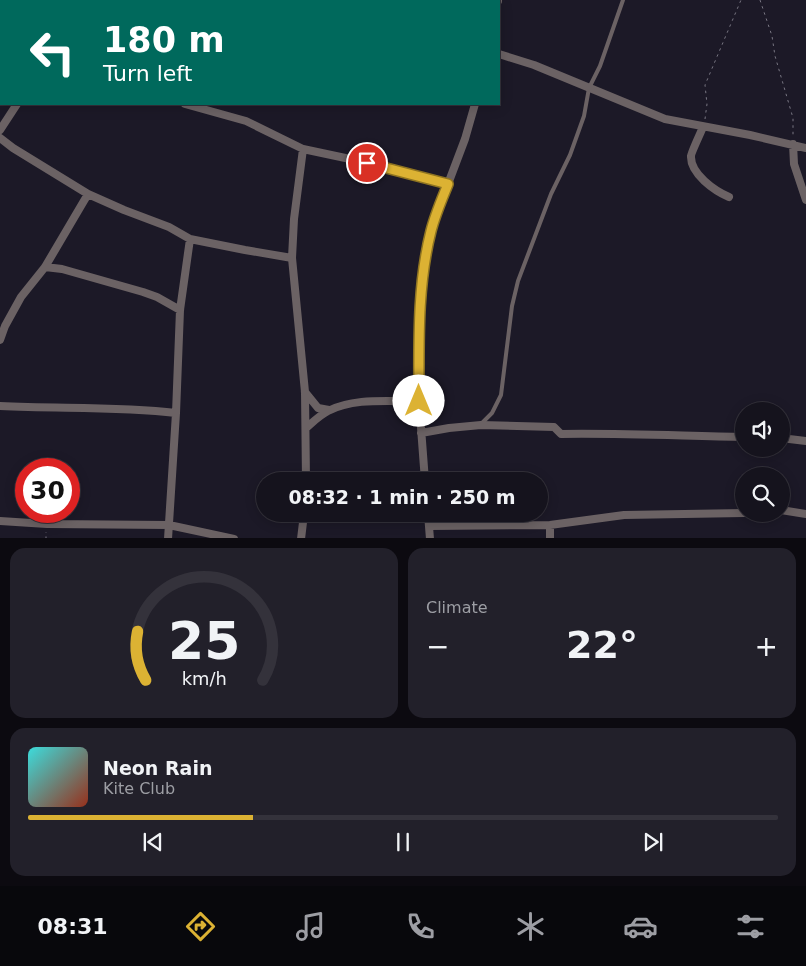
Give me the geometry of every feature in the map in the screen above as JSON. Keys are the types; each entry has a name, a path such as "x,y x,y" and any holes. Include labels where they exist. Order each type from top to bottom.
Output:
{"street":[{"path":"500,54 534,65 666,119 806,148"},
{"path":"0,130 16,105"},
{"path":"192,105 212,108 246,121 304,149 383,166 448,184"},
{"path":"424,472 419,401 420,299 424,268 431,229 465,138 475,105"},
{"path":"703,127 692,153 693,164 696,171 709,186 729,197"},
{"path":"0,138 88,194 124,210 169,226 190,238 292,258"},
{"path":"793,144 794,164 806,200"},
{"path":"304,149 294,218 292,258 305,392 306,472"},
{"path":"0,340 5,326 21,297 45,267 88,194"},
{"path":"168,538 180,310 190,238"},
{"path":"45,267 62,269 144,292 180,310"},
{"path":"305,392 318,408 329,410"},
{"path":"306,428 329,410 348,404 373,401 419,401"},
{"path":"0,406 144,409 176,413"},
{"path":"421,433 480,425 554,427 561,434 735,437"},
{"path":"790,439 806,440"},
{"path":"790,511 806,514"},
{"path":"430,526 550,525 624,515 735,513"},
{"path":"0,521 47,524 169,524 234,538"},
{"path":"301,538 303,522"},
{"path":"429,522 430,538"},
{"path":"550,525 550,538"}],"lane":[{"path":"480,425 492,413 501,395 512,306 518,281 551,194 584,116 589,88 600,66 623,0"}],"path":[{"path":"703,127 707,104 705,86 741,0"},
{"path":"760,0 772,36 775,56 793,118 793,144"}],"route":[{"path":"367,163 448,184 431,229 424,268 420,299 419,401"}]}
